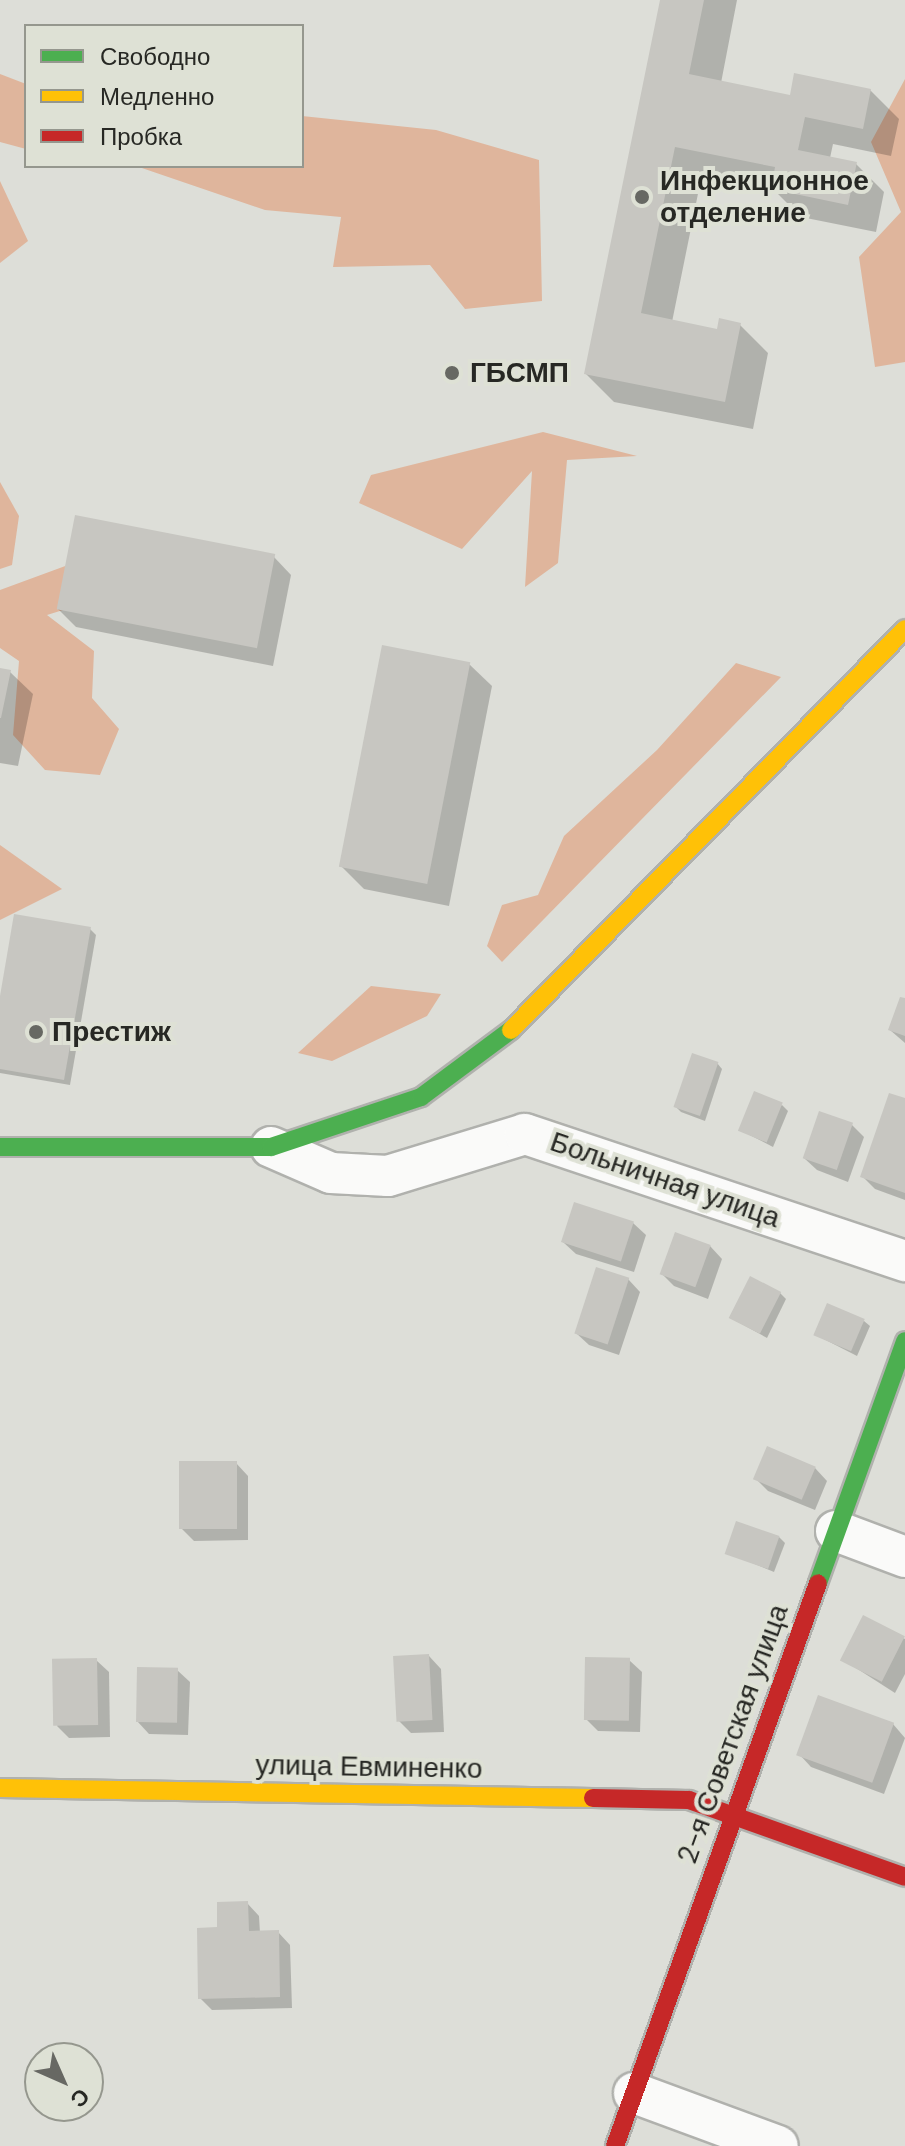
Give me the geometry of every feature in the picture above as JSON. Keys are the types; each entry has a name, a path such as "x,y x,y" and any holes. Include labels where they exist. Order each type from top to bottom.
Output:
{"street":[{"path":"271,1147 421,1097 532,1014 905,629"},
{"name":"Больничная улица","path":"0,1147 271,1147 331,1173 388,1176 525,1134 905,1261"},
{"name":"2-я Советская улица","path":"615,2146 905,1341"},
{"path":"836,1531 905,1557"},
{"name":"улица Евминенко","path":"0,1788 689,1800 905,1877"},
{"path":"634,2093 778,2146"}],"shaded area":[{"path":"0,74 24,83 24,148 0,142"},
{"path":"905,79 905,362 875,367 859,257 901,212 871,142"},
{"path":"304,116 436,130 539,160 542,301 465,309 430,265 333,267 341,217 265,210 142,168 304,168"},
{"path":"0,181 28,241 0,263"},
{"path":"543,432 637,456 567,460 558,563 525,587 532,471 462,549 359,503 371,475"},
{"path":"0,482 19,516 12,565 0,569"},
{"path":"68,565 95,600 47,615 94,651 92,698 119,729 100,775 45,770 13,735 19,661 0,648 0,590"},
{"path":"736,663 781,677 502,962 487,946 502,905 538,895 564,836 657,750"},
{"path":"0,845 62,889 0,920"},
{"path":"371,986 441,994 427,1016 332,1061 298,1053"}],"building":[{"name":"Инфекционное отделение","path":"660,0 704,0 689,74 790,95 794,73 871,89 863,129 805,117 798,150 857,162 848,205 771,189 775,167 675,147 641,313 717,329 719,318 741,323 725,402 584,374"},
{"path":"75,515 275,554 257,648 57,609"},
{"path":"382,645 470,662 427,884 339,867"},
{"path":"0,668 11,670 1,718 0,718"},
{"name":"Престиж","path":"14,914 91,927 64,1080 0,1069 0,996"},
{"path":"900,997 905,998 905,1036 888,1030"},
{"path":"692,1053 718,1062 700,1116 673,1107"},
{"path":"754,1091 783,1103 767,1142 738,1131"},
{"path":"889,1093 905,1098 905,1193 860,1177"},
{"path":"819,1111 853,1123 837,1170 803,1158"},
{"path":"574,1202 634,1221 621,1261 561,1242"},
{"path":"675,1232 711,1245 695,1287 660,1274"},
{"path":"596,1267 629,1278 608,1344 574,1334"},
{"path":"750,1276 781,1292 760,1334 729,1318"},
{"path":"827,1303 865,1319 851,1351 813,1335"},
{"path":"767,1446 816,1467 802,1500 753,1479"},
{"path":"179,1461 237,1461 237,1529 179,1529"},
{"path":"736,1521 779,1536 768,1569 725,1554"},
{"path":"863,1615 905,1636 882,1682 840,1660"},
{"path":"429,1654 432,1720 397,1722 393,1656"},
{"path":"585,1657 630,1658 629,1721 584,1720"},
{"path":"97,1658 98,1725 53,1726 52,1659"},
{"path":"137,1667 178,1668 177,1723 136,1722"},
{"path":"818,1695 894,1723 872,1783 796,1755"},
{"path":"248,1901 249,1931 279,1930 280,1997 198,1999 197,1928 217,1927 217,1902"}],"traffic: fast":[{"path":"0,1147 271,1147 421,1097 511,1030"},
{"path":"818,1583 905,1341"}],"traffic: slow":[{"path":"511,1030 905,629"},
{"path":"0,1788 593,1798"}],"traffic: jam":[{"path":"615,2146 818,1583"},
{"path":"593,1798 689,1800 905,1877"}],"place":[{"name":"Инфекционное отделение","path":"642,197"},
{"name":"ГБСМП","path":"452,373"},
{"name":"Престиж","path":"36,1032"}]}
